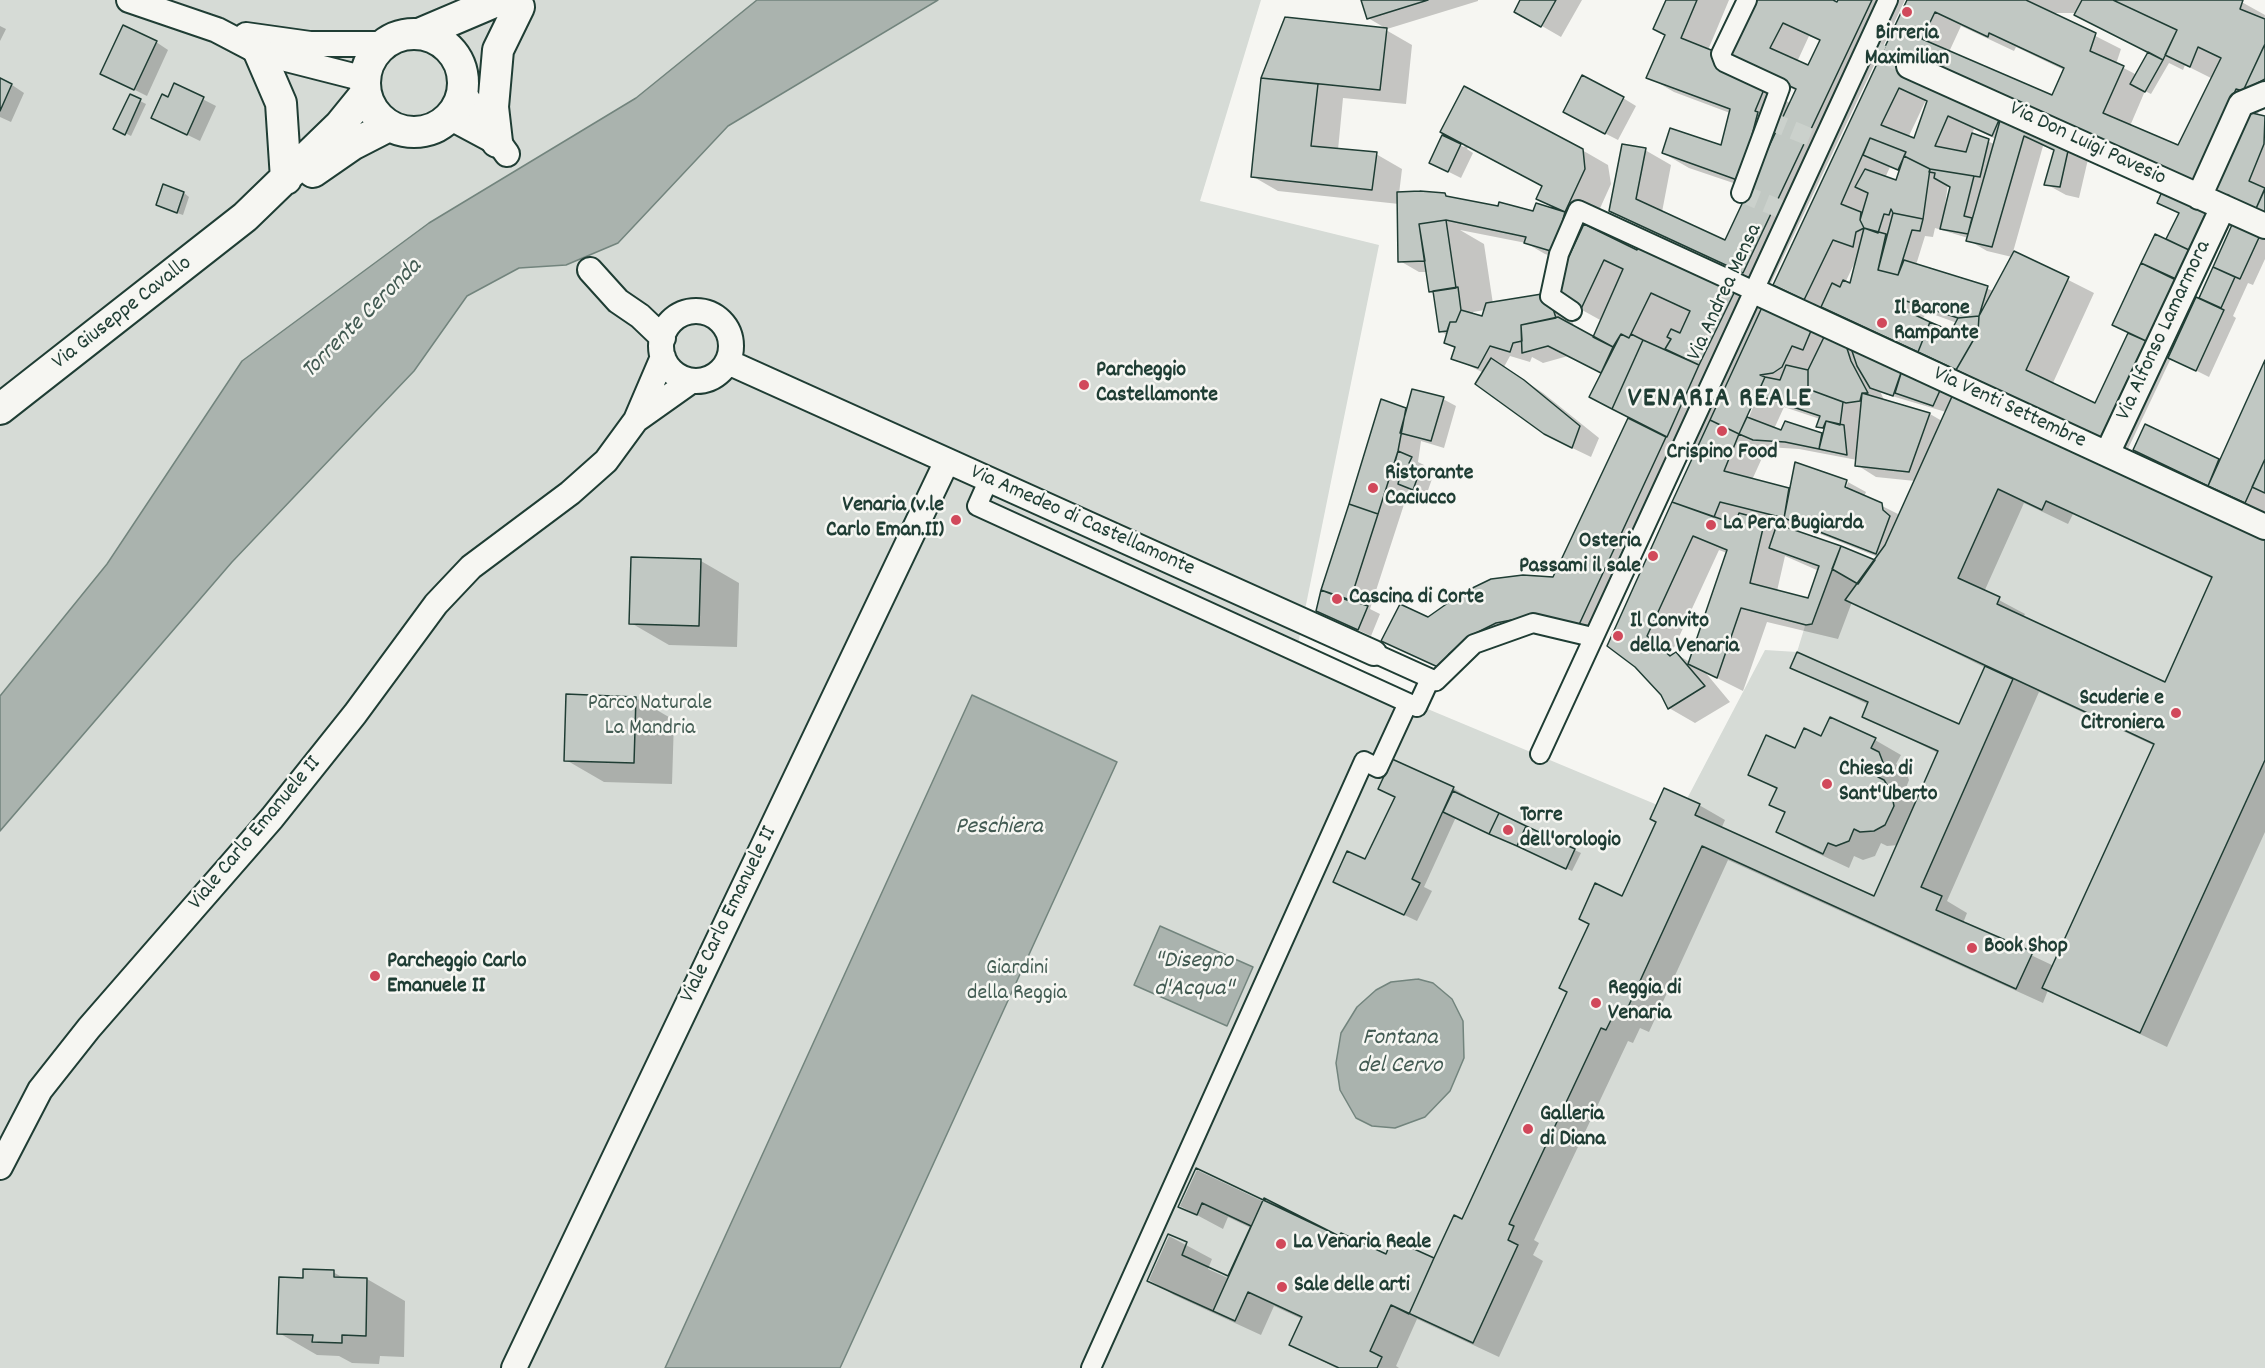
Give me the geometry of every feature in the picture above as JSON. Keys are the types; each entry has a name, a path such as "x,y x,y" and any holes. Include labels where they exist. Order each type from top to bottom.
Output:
{"street":[{"path":"129,0 217,30 259,52 365,86"},
{"path":"1741,193 1780,88 1724,62 1721,54 1747,0"},
{"name":"Via Andrea Mensa","path":"1540,754 1888,0"},
{"path":"516,2 436,127 421,132 404,131 389,126 370,106 365,86 374,54 384,44 395,38 419,34 516,2"},
{"path":"502,148 493,107 498,50 516,2"},
{"path":"217,30 310,44 384,44"},
{"path":"419,34 443,44 457,91 502,148"},
{"path":"259,52 281,103 286,178"},
{"name":"Via Don Luigi Pavesio","path":"1909,66 2265,226"},
{"name":"Via Giuseppe Cavallo","path":"245,217 340,125 365,86"},
{"path":"2199,197 2241,104 2265,94"},
{"name":"Via Giuseppe Cavallo","path":"0,409 245,217 352,145 389,126"},
{"name":"Via Alfonso Lamarmora","path":"2107,454 2223,207"},
{"path":"1572,311 1550,296 1559,254 1578,210 1754,291"},
{"path":"590,270 618,301 666,338 674,373 691,381 713,378 728,362 731,344 726,328 719,320 699,311 688,313 666,338"},
{"name":"Via Venti Settembre","path":"1754,291 2265,527"},
{"name":"Viale Carlo Emanuele II","path":"0,1167 40,1090 89,1028 272,818 355,714 436,604 471,567 570,493 606,461 636,420 666,338"},
{"name":"Via Amedeo di Castellamonte","path":"728,362 1433,680"},
{"name":"Viale Carlo Emanuele II","path":"636,420 691,381"},
{"name":"Viale Carlo Emanuele II","path":"514,1368 947,461"},
{"path":"989,479 977,506 1417,707 1433,680 1474,644 1533,623 1592,638"},
{"path":"1091,1368 1364,761 1378,768 1408,703"}],"green space":[{"name":"Parco Naturale La Mandria","path":"0,0 1261,0 1200,201 1379,245 1296,654 1679,814 1765,650 1797,652 1805,626 1813,624 1832,569 1858,583 1885,545 1954,392 2265,538 2265,1368 0,1368"}],"water":[{"name":"Torrente Ceronda","path":"757,0 938,0 728,126 618,243 566,265 519,268 467,296 414,371 232,562 0,831 0,696 107,564 242,361 429,223 636,98"},
{"name":"Peschiera","path":"972,695 1117,762 840,1368 665,1368"},
{"name":"\"Disegno d'Acqua\"","path":"1160,926 1253,967 1227,1026 1134,985"},
{"name":"Fontana del Cervo","path":"1418,979 1433,983 1452,999 1463,1021 1464,1058 1450,1091 1425,1117 1395,1128 1372,1126 1356,1118 1340,1090 1336,1063 1341,1033 1357,1007 1376,990 1391,982"}],"building":[{"path":"1361,0 1428,0 1367,19"},
{"path":"1520,0 1556,0 1541,27 1514,12"},
{"path":"1666,0 1697,0 1681,38 1716,52 1765,87 1755,111 1758,112 1740,181 1662,153 1670,128 1721,145 1730,109 1646,78 1665,35 1653,29"},
{"path":"1754,0 1833,0 1837,2 1838,0 1872,0 1743,273 1609,211 1622,144 1646,148 1636,199 1725,240 1796,89 1727,57","holes":["1783,23 1820,40 1808,65 1770,48"]},
{"path":"1907,0 2026,0 2096,33 2090,51 2124,66 2103,113 2178,145 2221,58 2198,47 2190,67 2165,55 2177,30 2113,0 2243,0 2240,9 2265,19 2265,44 2243,91 2236,89 2195,188 1996,110 1999,120 1992,136 1948,116 1935,146 1966,152 1972,133 1989,139 1980,177 1930,169 1904,156 1906,152 1870,138 1841,204 1861,212 1860,220 1864,228 1856,232 1853,247 1833,240 1804,300 1773,285","holes":["1935,12 1988,37 1989,33 2064,68 2052,95 1922,39","1899,88 1927,101 1914,138 1881,125"]},
{"path":"2082,0 2113,0 2177,30 2163,60 2074,15"},
{"path":"1285,17 1387,28 1380,90 1261,78"},
{"path":"123,25 157,41 134,90 100,74"},
{"path":"2265,44 2265,79 2243,91 2263,48"},
{"path":"2148,52 2163,60 2145,92 2130,84"},
{"path":"1582,75 1624,97 1605,134 1563,112"},
{"path":"0,78 12,84 0,111"},
{"path":"1261,78 1318,84 1311,146 1377,152 1372,190 1251,177"},
{"path":"174,83 204,97 187,135 151,118 162,94 168,97"},
{"path":"1464,86 1583,149 1585,169 1565,212 1536,199 1542,186 1440,132"},
{"path":"130,94 141,99 125,135 113,129"},
{"path":"2003,110 2070,142 2060,187 2044,185 2054,150 2024,136 1992,247 1966,241"},
{"path":"2243,111 2265,116 2264,144 2249,181 2265,188 2254,213 2212,194"},
{"path":"1442,135 1461,144 1448,172 1429,163"},
{"path":"1870,138 1906,152 1898,170 1863,155"},
{"path":"1904,156 1930,169 1923,219 1893,213 1891,209 1889,215 1884,214 1878,233 1864,228 1860,220 1868,193 1855,187 1865,169 1896,180"},
{"path":"1930,169 1974,176 1964,216 1972,218 1968,234 1940,229 1950,187 1934,178 1935,173 1929,172"},
{"path":"163,184 184,192 177,213 156,205"},
{"path":"2164,187 2209,207 2189,250 2166,239 2179,213 2157,203"},
{"path":"2265,189 2265,218 2254,213"},
{"path":"1397,192 1445,193 1446,196 1498,206 1499,202 1533,211 1536,203 1565,212 1554,252 1524,243 1526,237 1446,220 1419,224 1425,261 1398,262"},
{"path":"1893,213 1923,219 1920,231 1912,230 1898,275 1878,270"},
{"path":"2235,218 2262,231 2240,279 2213,267"},
{"path":"1446,220 1456,288 1429,292 1419,224"},
{"path":"1584,224 1637,250 1639,246 1735,291 1699,365 1665,349 1671,339 1667,337 1671,329 1680,333 1690,311 1651,293 1629,338 1621,334 1613,347 1593,337 1623,269 1604,260 1581,309 1551,295"},
{"path":"1864,228 1886,234 1878,270 1898,275 1904,260 1988,286 1979,316 1958,318 1900,299 1896,306 1930,322 1918,352 1821,307 1832,283 1840,287 1843,280 1850,283"},
{"path":"2155,234 2189,250 2176,279 2141,263"},
{"path":"2014,251 2069,277 2026,370 2095,403 2128,333 2146,341 2100,439 1956,370 1978,332 1979,316"},
{"path":"2141,263 2176,280 2146,341 2112,325"},
{"path":"2213,267 2235,277 2221,308 2199,298"},
{"path":"1458,287 1461,310 1456,322 1450,322 1447,331 1439,332 1433,291"},
{"path":"1548,293 1556,318 1521,325 1522,341 1513,343 1510,352 1490,346 1478,368 1451,359 1455,347 1444,343 1450,322 1456,322 1461,310 1482,316 1486,303"},
{"path":"2196,297 2224,310 2196,371 2168,358"},
{"path":"1764,303 1813,326 1803,350 1792,346 1782,367 1773,373 1760,375 1765,377 1739,434 1710,420"},
{"path":"1979,316 1978,332 1956,370 1918,352 1930,322 1951,331 1958,318"},
{"path":"1558,317 1613,347 1601,373 1548,346 1522,353 1521,325"},
{"path":"1826,333 1844,339 1851,361 1868,393 1862,393 1860,401 1846,403 1808,389 1808,370"},
{"path":"1621,334 1629,338 1631,334 1643,340 1612,409 1589,397"},
{"path":"1643,340 1699,365 1667,437 1612,409"},
{"path":"1851,348 1903,367 1893,396 1870,388 1857,366"},
{"path":"1491,358 1524,380 1580,426 1572,448 1544,434 1475,384"},
{"path":"2265,360 2265,459 2245,503 2208,486"},
{"path":"1786,365 1808,370 1808,389 1843,402 1840,425 1826,421 1823,428 1816,427 1820,416 1757,395 1765,377 1780,380"},
{"path":"1903,367 1942,386 1933,406 1895,393"},
{"path":"1412,389 1444,397 1431,441 1400,433"},
{"name":"Scuderie e Citroniera","path":"1954,392 2265,538 2265,760 2140,1033 2042,988 2154,744 1845,600 1885,545","holes":["1998,489 2042,510 2046,501 2212,577 2165,682 1997,604 2000,597 1958,578"]},
{"path":"1862,393 1930,413 1909,472 1855,466"},
{"path":"1381,399 1406,408 1398,451 1378,514 1349,504"},
{"path":"1747,417 1781,430 1785,421 1822,433 1819,449 1785,442 1753,440 1739,434"},
{"path":"1628,418 1666,437 1577,629 1522,618 1496,623 1470,636 1449,654 1440,668 1381,641 1400,604 1428,617 1462,593 1491,579 1523,575 1553,577"},
{"path":"1710,420 1739,434 1724,471 1789,488 1784,518 1720,502 1714,517 1672,502"},
{"path":"1826,421 1844,425 1847,455 1819,449"},
{"path":"2145,424 2219,459 2208,486 2133,450"},
{"path":"1398,451 1412,457 1409,463 1421,468 1413,490 1398,484 1401,471 1393,469"},
{"path":"2265,459 2265,493 2252,487"},
{"path":"1795,462 1847,480 1845,487 1882,503 1883,510 1890,516 1876,554 1784,518"},
{"path":"1672,502 1735,524 1739,513 1765,520 1750,583 1808,598 1819,566 1769,548 1777,524 1841,546 1812,624 1806,625 1741,608 1717,678 1688,664 1727,550 1693,536 1647,636 1670,656 1676,652 1705,686 1668,709 1661,695 1635,667 1607,646"},
{"path":"1349,504 1378,514 1351,598 1347,600 1321,590"},
{"path":"1841,546 1875,560 1858,584 1832,569"},
{"path":"631,557 701,559 699,626 629,624"},
{"path":"1321,590 1368,606 1358,630 1316,611"},
{"name":"Reggia di Venaria","path":"1797,652 1959,724 1985,666 2013,679 1921,887 1942,896 1936,910 2033,952 2016,989 1702,846 1623,1018 1614,1014 1606,1030 1601,1028 1509,1224 1514,1226 1508,1240 1518,1245 1473,1343 1391,1305 1370,1351 1382,1357 1377,1368 1339,1368 1289,1345 1302,1317 1248,1292 1235,1321 1147,1281 1168,1234 1187,1242 1182,1255 1228,1276 1251,1226 1202,1203 1197,1215 1178,1207 1196,1168 1339,1236 1341,1233 1386,1254 1392,1239 1434,1258 1454,1215 1462,1219 1567,992 1559,988 1589,924 1579,919 1595,883 1622,896 1656,822 1650,819 1664,788 1700,804 1695,815 1874,896 1938,751 1862,717 1868,702 1790,668"},
{"path":"566,694 636,697 634,763 564,761"},
{"name":"Chiesa di Sant'Uberto","path":"1830,717 1876,738 1871,748 1879,752 1884,765 1878,777 1884,780 1891,791 1894,806 1885,825 1874,831 1860,832 1854,829 1849,841 1836,846 1828,843 1823,854 1776,832 1785,812 1769,805 1777,788 1748,775 1766,735 1795,748 1804,728 1821,736"},
{"path":"1392,759 1454,787 1412,879 1420,883 1404,915 1333,882 1347,851 1365,859 1395,797 1378,789"},
{"path":"1453,791 1499,813 1489,834 1443,812"},
{"name":"Torre dell'orologio","path":"1499,813 1526,826 1517,846 1489,834"},
{"path":"1526,826 1575,849 1566,869 1517,846"},
{"path":"1196,1168 1339,1236 1341,1233 1386,1254 1392,1239 1434,1258 1409,1314 1391,1305 1370,1351 1382,1357 1377,1368 1339,1368 1289,1345 1302,1317 1248,1292 1235,1321 1147,1281 1168,1234 1187,1242 1182,1255 1228,1276 1251,1226 1202,1203 1197,1215 1178,1207"},
{"path":"1264,1198 1339,1236 1341,1233 1386,1254 1392,1239 1434,1258 1409,1314 1391,1305 1370,1351 1382,1357 1377,1368 1339,1368 1289,1345 1302,1317 1248,1292 1235,1321 1213,1311"},
{"path":"303,1269 334,1270 334,1277 367,1278 366,1336 342,1335 342,1343 312,1342 313,1335 277,1334 279,1277 303,1278"}],"tunnel":[{"path":"1866,47 1909,66"},
{"path":"1768,120 1822,142"},
{"path":"1741,193 1790,213"}],"place":[{"name":"Birreria Maximilian","path":"1907,12"},
{"name":"Il Barone Rampante","path":"1882,323"},
{"name":"Parcheggio Castellamonte","path":"1084,385"},
{"name":"Crispino Food","path":"1722,431"},
{"name":"Ristorante Caciucco","path":"1373,488"},
{"name":"Venaria (v.le Carlo Eman.II)","path":"956,520"},
{"name":"La Pera Bugiarda","path":"1711,525"},
{"name":"Osteria Passami il sale","path":"1653,556"},
{"name":"Cascina di Corte","path":"1337,599"},
{"name":"Il Convito della Venaria","path":"1618,636"},
{"name":"Scuderie e Citroniera","path":"2176,713"},
{"name":"Chiesa di Sant'Uberto","path":"1827,784"},
{"name":"Torre dell'orologio","path":"1508,830"},
{"name":"Book Shop","path":"1972,948"},
{"name":"Parcheggio Carlo Emanuele II","path":"375,976"},
{"name":"Reggia di Venaria","path":"1596,1003"},
{"name":"Galleria di Diana","path":"1528,1129"},
{"name":"La Venaria Reale","path":"1281,1244"},
{"name":"Sale delle arti","path":"1282,1287"}],"district":[{"name":"VENARIA REALE","path":"1720,401"}],"park label":[{"name":"Giardini della Reggia","path":"1017,982"}]}
